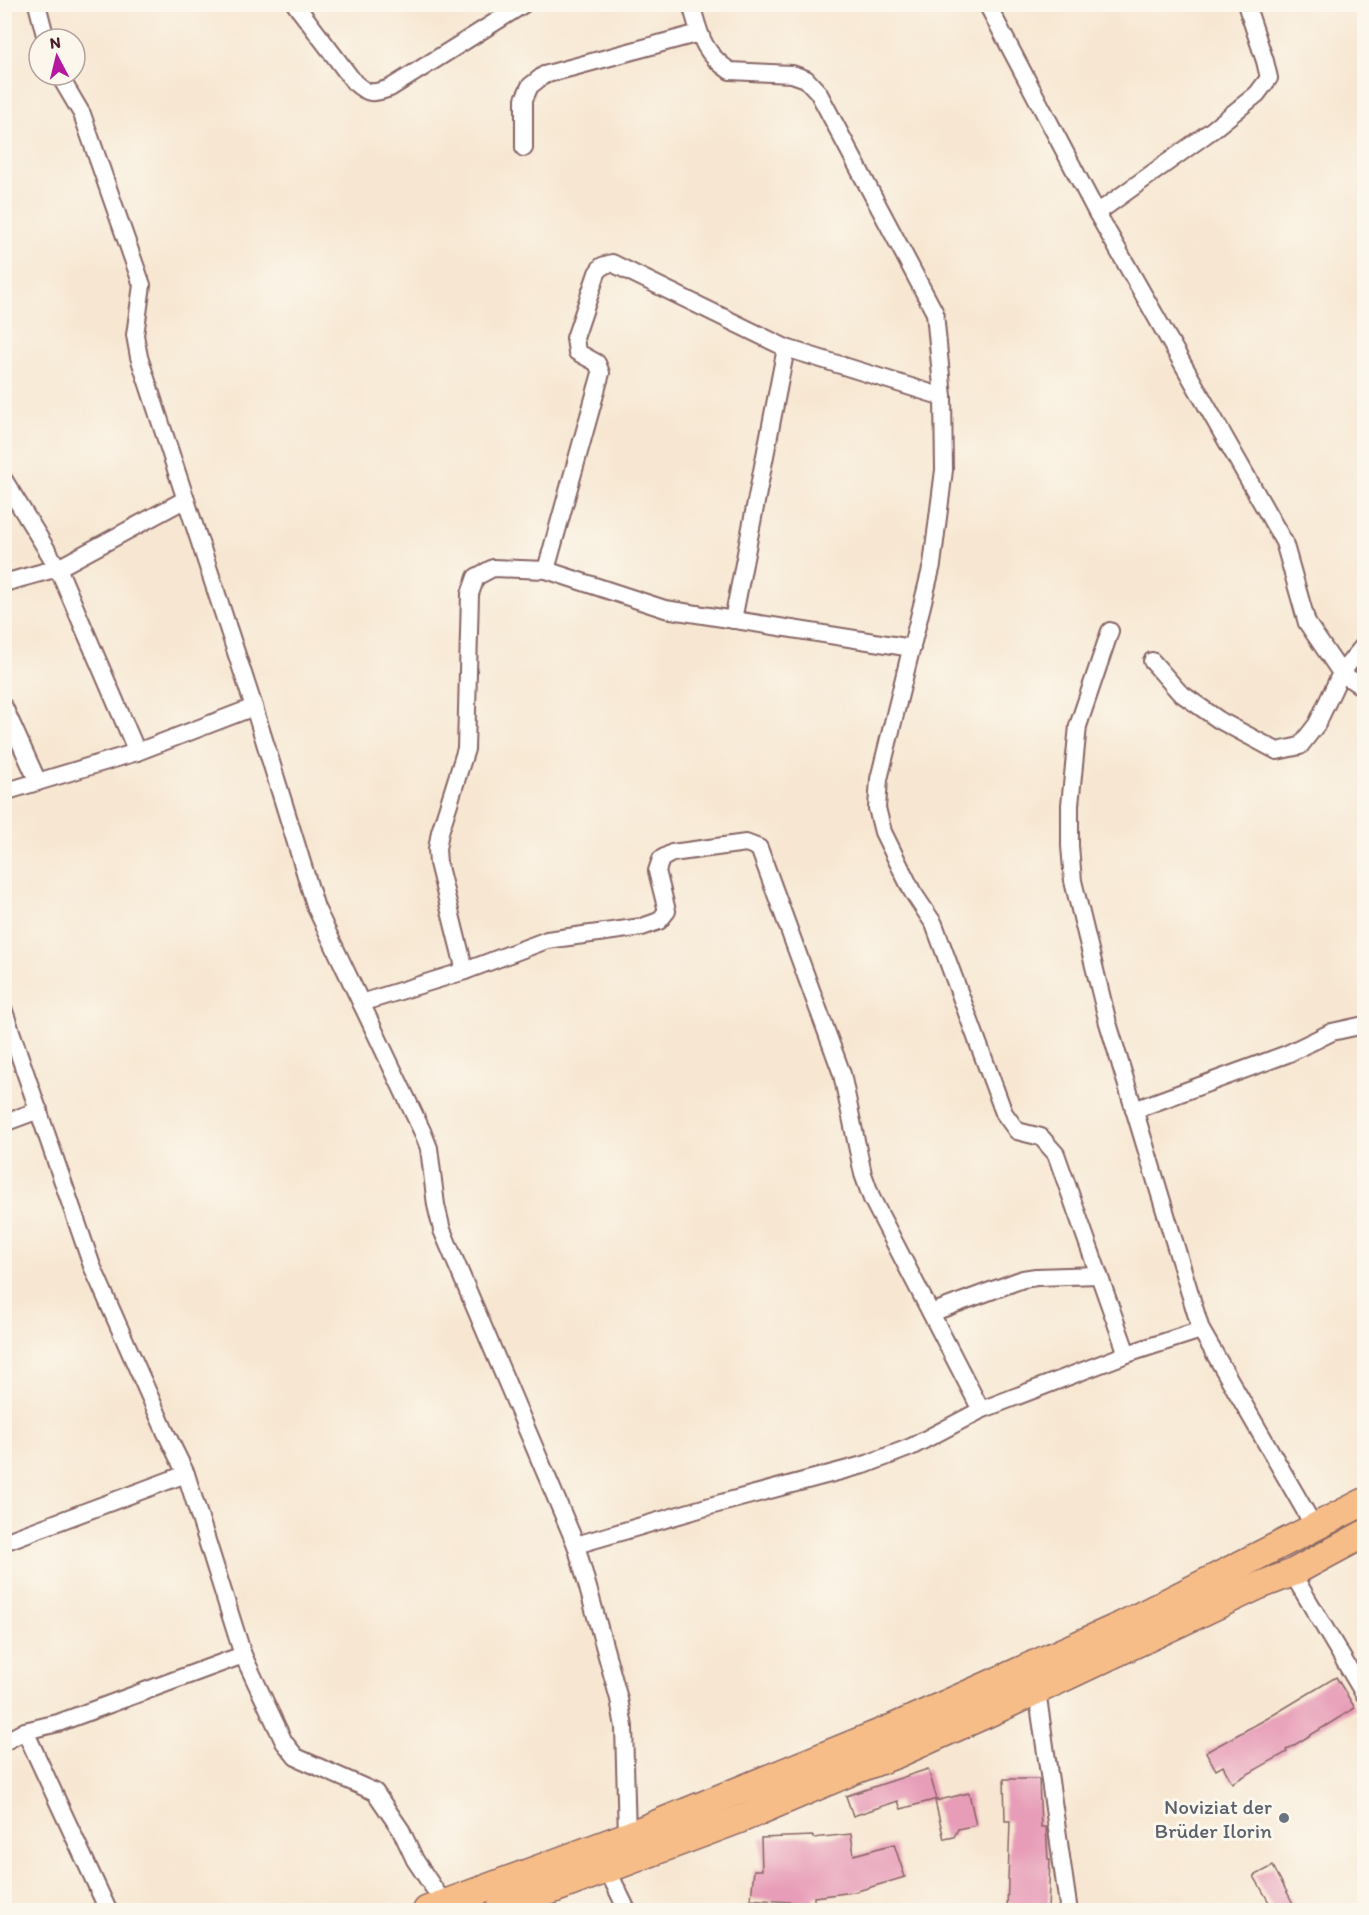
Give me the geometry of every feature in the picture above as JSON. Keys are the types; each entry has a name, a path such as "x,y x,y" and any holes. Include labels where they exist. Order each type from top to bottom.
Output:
{"highway":[{"path":"436,1908 627,1836 892,1728 1100,1635 1365,1502"},
{"path":"499,1911 743,1818 895,1755 1037,1691 1258,1586 1292,1573 1365,1534"}],"street":[{"path":"37,4 43,27"},
{"path":"295,4 354,82 362,90 374,93 390,88 524,4"},
{"path":"692,4 699,33 711,56 730,70 792,74 806,79 818,92 935,314 943,397 944,470 932,565 879,779 877,808 883,832 912,891 934,924 1004,1113 1017,1131 1041,1137 1056,1154 1127,1354"},
{"path":"987,4 1098,213 1284,542 1307,623 1341,673 1365,688"},
{"path":"1098,213 1211,131 1257,94 1269,78 1246,4"},
{"path":"524,148 525,99 530,86 544,75 699,33"},
{"path":"66,87 82,114 142,285 135,335 139,357 254,707 316,908 423,1133 429,1148 436,1205 442,1230 576,1545 619,1699 624,1727 627,1836"},
{"path":"546,570 601,373 597,363 577,352 575,338 597,273 602,266 612,263 786,348 943,397"},
{"path":"733,620 786,348"},
{"path":"4,480 58,568 136,752"},
{"path":"4,583 58,568 186,499"},
{"path":"465,971 438,863 437,849 440,832 466,749 470,594 476,577 493,568 546,570 664,609 912,648"},
{"path":"1110,631 1078,726 1070,806 1073,881 1105,1012 1201,1330 1315,1528"},
{"path":"1152,661 1179,692 1219,720 1277,751 1300,746 1317,724 1341,673 1365,645"},
{"path":"4,707 38,782"},
{"path":"4,792 136,752 254,707"},
{"path":"361,1003 465,971 547,940 642,927 659,921 667,911 657,871 661,859 672,853 746,843 759,848 842,1074 863,1173 872,1199 981,1410"},
{"path":"4,1011 92,1266 186,1474 243,1655 284,1742 296,1757 375,1792 401,1830 436,1908"},
{"path":"1134,1110 1287,1054 1332,1032 1365,1025"},
{"path":"4,1123 39,1110"},
{"path":"931,1313 1023,1279 1099,1275"},
{"path":"576,1545 867,1464 911,1447 981,1410 1127,1354 1201,1330"},
{"path":"4,1542 186,1474"},
{"path":"1292,1573 1365,1694"},
{"path":"4,1742 25,1731 58,1723 243,1655"},
{"path":"1037,1691 1068,1905 1066,1911"},
{"path":"25,1731 108,1911"},
{"path":"607,1869 627,1911"}],"building":[{"path":"1336,1677 1355,1708 1286,1750 1287,1752 1232,1783 1223,1766 1216,1770 1206,1752"},
{"path":"928,1769 937,1799 901,1809 898,1801 853,1816 846,1796"},
{"path":"1004,1779 1039,1779 1041,1827 1046,1827 1048,1859 1050,1859 1048,1911 1007,1911 1010,1821 1005,1821"},
{"path":"969,1793 976,1825 958,1829 954,1837 944,1839 935,1801"},
{"path":"851,1834 854,1855 894,1844 905,1877 854,1892 814,1897 814,1904 751,1899 754,1870 762,1870 761,1838 813,1836 813,1838"},
{"path":"1273,1866 1297,1911 1274,1911 1254,1876"}],"place":[{"name":"Noviziat der Brüder Ilorin","path":"1284,1818"}]}
